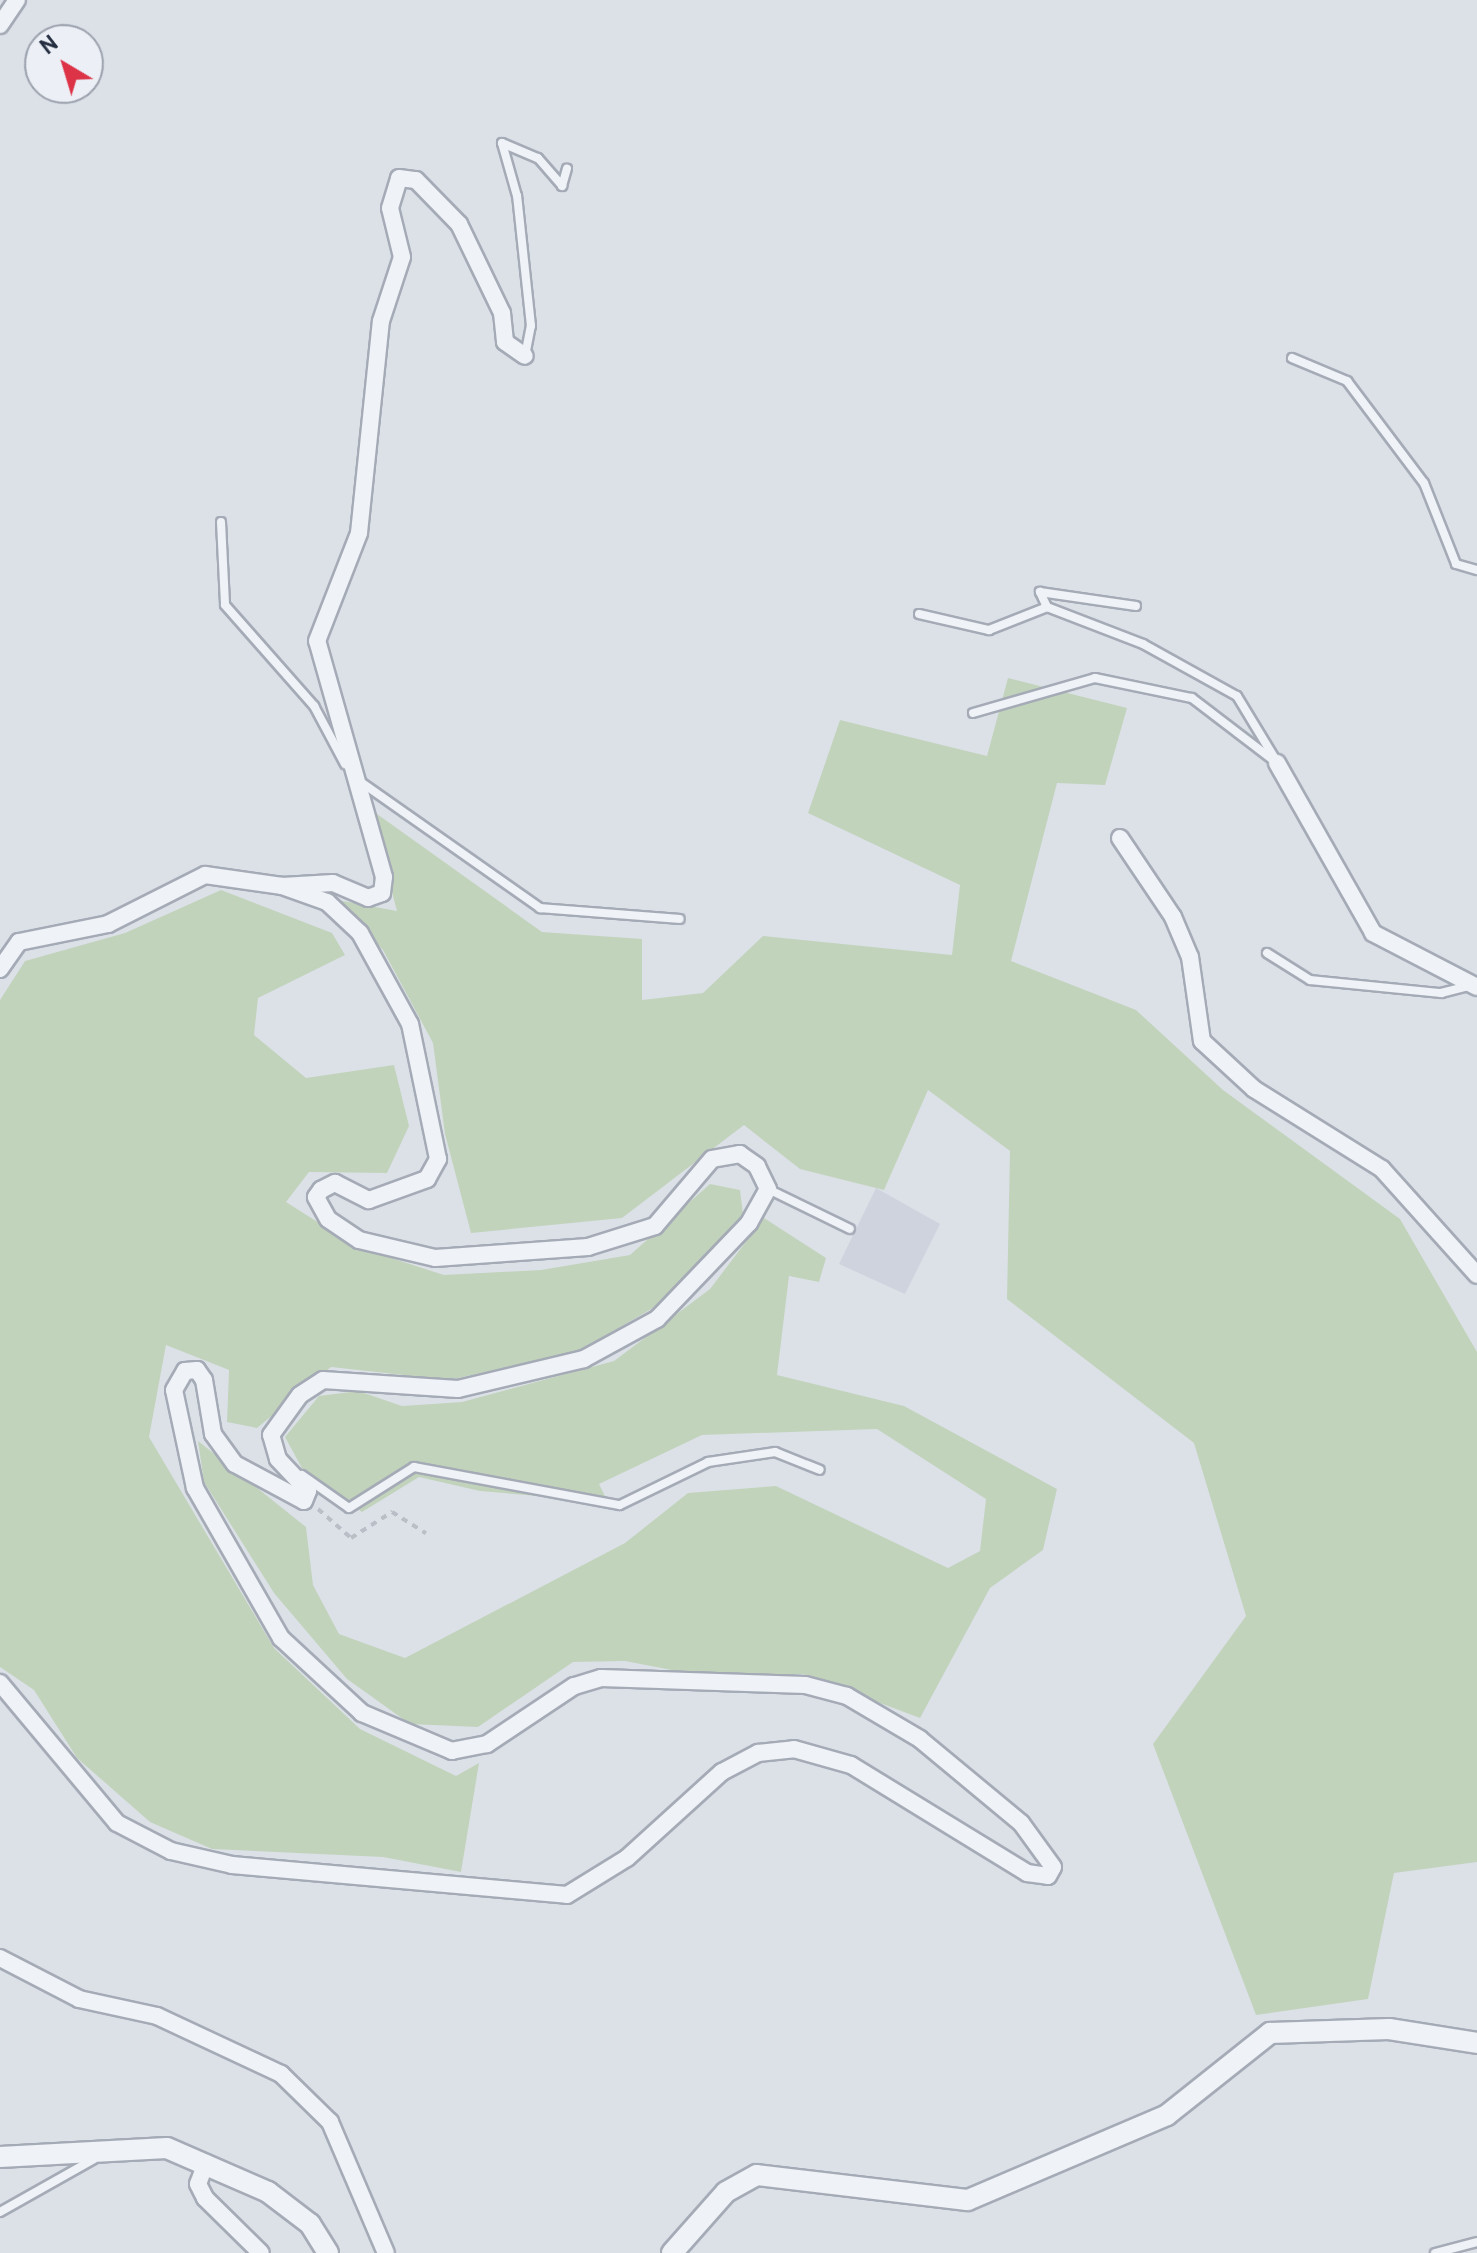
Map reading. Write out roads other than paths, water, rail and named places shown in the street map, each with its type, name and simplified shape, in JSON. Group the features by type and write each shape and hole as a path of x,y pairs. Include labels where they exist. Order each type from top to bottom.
{"street":[{"path":"0,25 17,0"},
{"path":"282,886 333,883 368,898 382,893 384,877 352,775 317,641 359,533 381,321 402,257 390,208 399,178 416,180 459,224 502,313 505,342 525,356"},
{"path":"1277,763 1373,933 1476,986"},
{"path":"1120,838 1173,917 1190,957 1202,1041 1254,1089 1382,1169 1477,1275"},
{"path":"0,969 19,942 108,924 205,875 282,886 327,902 360,933 410,1024 438,1159 427,1179 369,1200 335,1183 321,1190 316,1197 328,1219 359,1240 435,1258 588,1247 655,1226 712,1159 740,1154 757,1166 768,1189 749,1223 657,1319 633,1335 543,1374 458,1389 323,1380 280,1416 271,1435 278,1459 308,1491 307,1500 272,1489 235,1464 213,1434 204,1380 197,1370 185,1371 174,1390 183,1448 216,1533 281,1638 362,1713 452,1751 487,1744 574,1686 601,1678 805,1685 847,1696 920,1739 1021,1823 1053,1867 1048,1876 1027,1873 851,1765 794,1749 758,1753 722,1772 627,1858 567,1895 232,1865 171,1851 117,1823 91,1800 52,1740 0,1683"},
{"path":"0,1958 79,1999 157,2016 281,2074 330,2122 386,2253"},
{"path":"672,2253 726,2192 757,2175 968,2200 1147,2126 1270,2033 1389,2029 1477,2043"},
{"path":"0,2157 112,2148 167,2148 268,2192 310,2224 328,2253"},
{"path":"206,2163 198,2184 205,2198 261,2253"}],"lane":[{"path":"525,356 528,297 502,143 538,158 562,186 567,169"},
{"path":"1292,358 1347,381 1424,483 1456,564 1477,570"},
{"path":"221,522 225,605 270,664 314,706 352,775 540,908 680,919"},
{"path":"1047,607 1040,592 1136,606"},
{"path":"919,614 989,630 1047,607 1143,644 1237,696 1277,763"},
{"path":"973,713 1095,678 1192,698 1277,763"},
{"path":"1267,953 1310,980 1441,993 1476,986"},
{"path":"768,1189 850,1229"},
{"path":"278,1459 349,1508 414,1467 620,1505 708,1462 775,1452 820,1470"},
{"path":"0,2212 112,2148"},
{"path":"1435,2253 1477,2242"}]}
